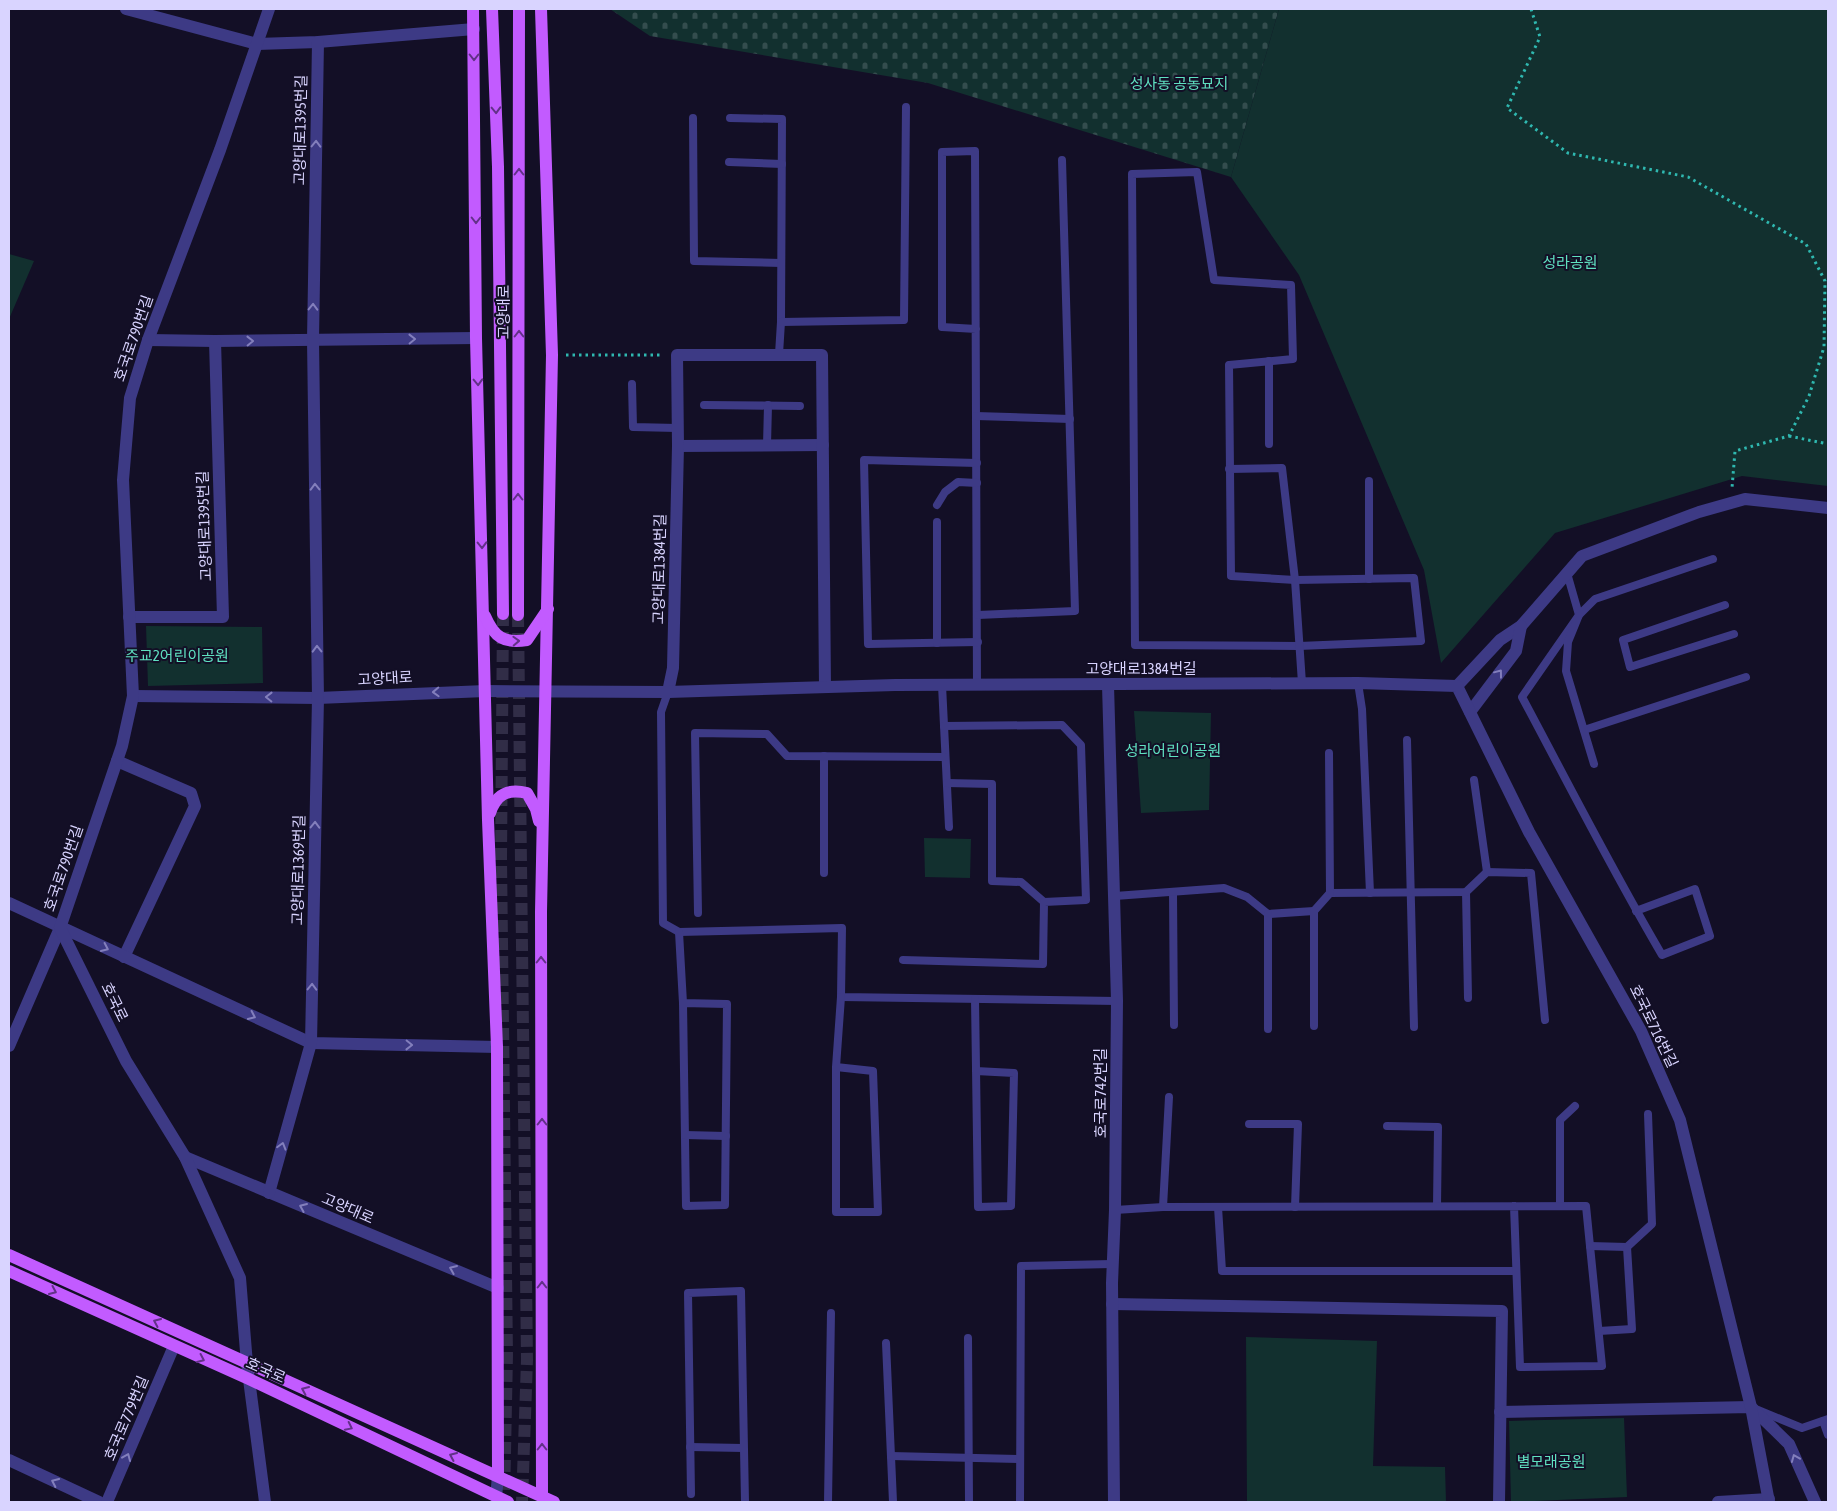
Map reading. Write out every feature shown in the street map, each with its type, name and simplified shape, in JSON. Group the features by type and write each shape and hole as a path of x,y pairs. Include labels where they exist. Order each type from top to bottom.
{"main road":[{"path":"473,9 476,338 488,820 497,1047 498,1476"},
{"name":"고양대로","path":"492,9 498,167 504,614"},
{"name":"고양대로","path":"518,615 519,9"},
{"path":"541,9 552,355 549,608 544,691 542,835 541,1499"},
{"path":"483,612 492,630 503,641 517,642 526,640 549,608"},
{"path":"488,820 494,801 506,791 527,793 536,809 542,835"},
{"name":"호국로","path":"9,1255 498,1476 541,1499 554,1502"},
{"name":"호국로","path":"9,1271 249,1379 499,1501"}],"street":[{"path":"126,9 257,44 318,42 474,29"},
{"name":"호국로790번길","path":"9,1046 60,928 117,762 133,696 123,480 130,398 148,340 220,150 269,9"},
{"name":"고양대로1395번길","path":"318,42 313,340 318,698"},
{"path":"148,340 476,338"},
{"name":"고양대로1395번길","path":"129,617 223,617 215,341"},
{"path":"678,355 822,355 826,686"},
{"name":"고양대로1384번길","path":"668,692 673,668 678,355"},
{"path":"678,446 823,445"},
{"path":"1457,686 1500,640 1521,626 1582,556 1699,512 1745,499 1828,508"},
{"path":"1470,712 1516,651 1521,626"},
{"name":"고양대로1384번길","path":"485,691 668,692 826,686 1302,683 1457,686"},
{"name":"호국로742번길","path":"1108,685 1117,1001 1115,1210 1112,1264 1114,1502"},
{"name":"호국로716번길","path":"1457,686 1529,832 1641,1031 1680,1120 1751,1407 1769,1501 1718,1502"},
{"name":"고양대로","path":"318,698 485,691"},
{"path":"133,696 318,698"},
{"name":"고양대로1369번길","path":"269,1193 311,1043 318,698"},
{"path":"117,762 191,793 195,806 124,957"},
{"path":"9,903 311,1043 497,1047"},
{"name":"호국로","path":"60,928 126,1061 185,1157 240,1278 247,1364"},
{"name":"고양대로","path":"185,1157 498,1288"},
{"path":"1112,1304 1502,1311 1499,1502"},
{"name":"호국로779번길","path":"108,1502 174,1346"},
{"path":"247,1364 265,1502"},
{"path":"1500,1412 1751,1407 1789,1444 1815,1502"},
{"path":"9,1460 99,1502"},
{"path":"498,1476 499,1501"}],"lane":[{"path":"781,322 904,320 906,106"},
{"path":"693,118 694,261 782,263"},
{"path":"730,118 782,119 782,263 779,354"},
{"path":"976,329 942,327 942,152 975,151 978,615 977,685"},
{"path":"978,615 1075,611 1062,160"},
{"path":"729,162 782,164"},
{"path":"1198,172 1214,280 1291,284 1293,359 1229,365 1229,468 1232,576 1295,580 1414,578 1421,641 1299,646 1135,645 1132,174 1198,172"},
{"path":"1269,361 1269,444"},
{"path":"632,384 633,427 678,428"},
{"path":"704,405 800,406"},
{"path":"766,445 768,405"},
{"path":"976,416 1070,419"},
{"path":"977,463 864,460 868,644 978,642"},
{"path":"1229,468 1282,468 1295,580 1302,683"},
{"path":"1369,481 1369,579"},
{"path":"937,505 945,492 958,482 977,483"},
{"path":"937,522 937,643"},
{"path":"1636,911 1695,889 1710,936 1662,955 1636,911 1522,697 1579,615 1595,599 1713,559"},
{"path":"1566,573 1579,615 1568,642 1566,671 1594,764"},
{"path":"1725,605 1623,640 1630,667 1734,634"},
{"path":"1584,730 1746,677"},
{"path":"1358,683 1362,710 1370,893"},
{"path":"942,685 949,828"},
{"path":"668,692 661,712 663,923 679,932 842,928 841,998 836,1067 836,1212 878,1212 873,1071 836,1067"},
{"path":"944,726 1062,725 1081,745 1086,900 1044,902 1021,882 992,881 992,784 947,783"},
{"path":"698,913 695,733 767,734 787,756 945,757"},
{"path":"1407,740 1414,1027"},
{"path":"1314,1026 1314,911 1330,893 1329,753"},
{"path":"824,756 824,873"},
{"path":"1474,780 1487,872"},
{"path":"1330,893 1466,892 1487,872 1531,873 1545,1020"},
{"path":"1115,896 1224,888 1247,897 1268,914 1314,911"},
{"path":"1466,892 1468,998"},
{"path":"1173,893 1174,1025"},
{"path":"903,960 1043,964 1044,902"},
{"path":"1268,914 1268,1029"},
{"path":"679,932 683,1003 686,1206 726,1205 727,1004 683,1003"},
{"path":"841,998 1117,1001"},
{"path":"975,999 976,1071 978,1207 1011,1206 1014,1073 976,1071"},
{"path":"1163,1207 1169,1097"},
{"path":"1560,1206 1560,1120 1575,1106"},
{"path":"1590,1246 1627,1247 1652,1224 1648,1114"},
{"path":"1249,1124 1298,1124 1295,1207"},
{"path":"1387,1126 1438,1127 1437,1206"},
{"path":"685,1135 726,1136"},
{"path":"1115,1210 1163,1207 1437,1206 1514,1206 1586,1206 1602,1366 1520,1367 1514,1206"},
{"path":"1218,1207 1222,1271 1516,1271"},
{"path":"1599,1331 1632,1329 1627,1247"},
{"path":"1020,1502 1021,1266 1112,1264"},
{"path":"691,1494 688,1293 741,1291 745,1502"},
{"path":"828,1502 830,1314"},
{"path":"968,1338 969,1502"},
{"path":"886,1343 893,1502"},
{"path":"1751,1407 1802,1428 1826,1420 1828,1435"},
{"path":"690,1447 744,1448"},
{"path":"891,1456 1020,1459"}],"path":[{"path":"1530,9 1540,38 1507,108 1568,153 1688,177 1806,244 1826,282 1824,346 1809,396 1789,436"},
{"path":"552,355 678,355"},
{"path":"1732,488 1734,451 1789,436 1828,444"}],"green space":[{"name":"성사동 공동묘지","path":"610,9 1279,9 1231,177 928,83 650,36"},
{"name":"성라공원","path":"1279,9 1828,9 1828,486 1742,476 1555,533 1441,663 1424,570 1299,275 1231,177"},
{"path":"9,254 34,261 9,319"},
{"name":"주교2어린이공원","path":"146,626 262,627 263,683 148,686"},
{"name":"성라어린이공원","path":"1134,711 1211,713 1209,810 1141,813"},
{"path":"924,838 971,839 970,878 925,877"},
{"path":"1246,1337 1377,1341 1373,1466 1445,1467 1446,1502 1247,1502"},
{"name":"별모래공원","path":"1624,1418 1627,1497 1511,1502 1509,1421"}],"tunnel":[{"path":"503,614 501,859 507,1355 504,1502"},
{"path":"518,615 527,1360 522,1502"}]}
